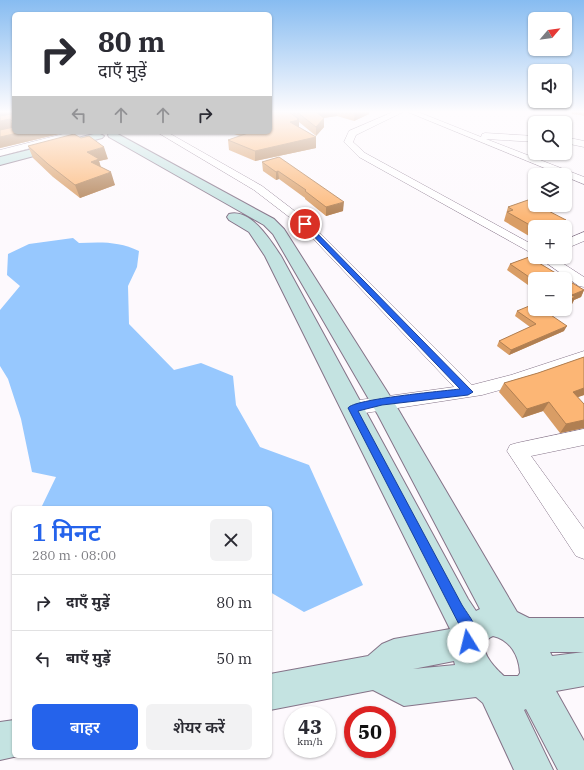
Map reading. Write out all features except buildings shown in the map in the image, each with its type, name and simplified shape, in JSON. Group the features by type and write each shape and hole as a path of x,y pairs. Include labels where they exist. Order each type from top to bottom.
{"main road":[{"path":"0,161 53,148"},
{"path":"130,148 254,229 273,256 457,610 470,638 470,660 489,685 534,770"},
{"path":"134,148 274,226 284,239 382,402 514,629 535,655 535,680 579,770"},
{"path":"470,638 476,626 492,620 514,629 584,635"},
{"path":"272,692 376,672 394,656 470,638"},
{"path":"376,672 404,688 489,685 503,694 515,696 526,692 535,680 584,669"},
{"path":"0,741 12,739"}],"street":[{"path":"0,153 20,148"},
{"path":"189,148 258,188 305,224 468,392"},
{"path":"354,148 362,155 528,247"},
{"path":"503,148 584,180"},
{"path":"572,242 584,236"},
{"path":"555,264 584,283"},
{"path":"352,408 382,402 468,392 526,377 584,357"},
{"path":"582,543 517,451 584,437"}],"water":[{"path":"73,238 79,243 102,242 117,244 139,251 137,267 128,286 129,324 174,370 201,363 233,376 236,405 260,447 309,465 363,585 304,612 272,593 272,506 42,506 56,477 32,472 21,419 8,379 0,366 0,310 20,286 7,275 8,254 29,244"}],"route":[{"path":"305,224 468,392 382,402 352,408 457,610 471,633 468,642"}]}
